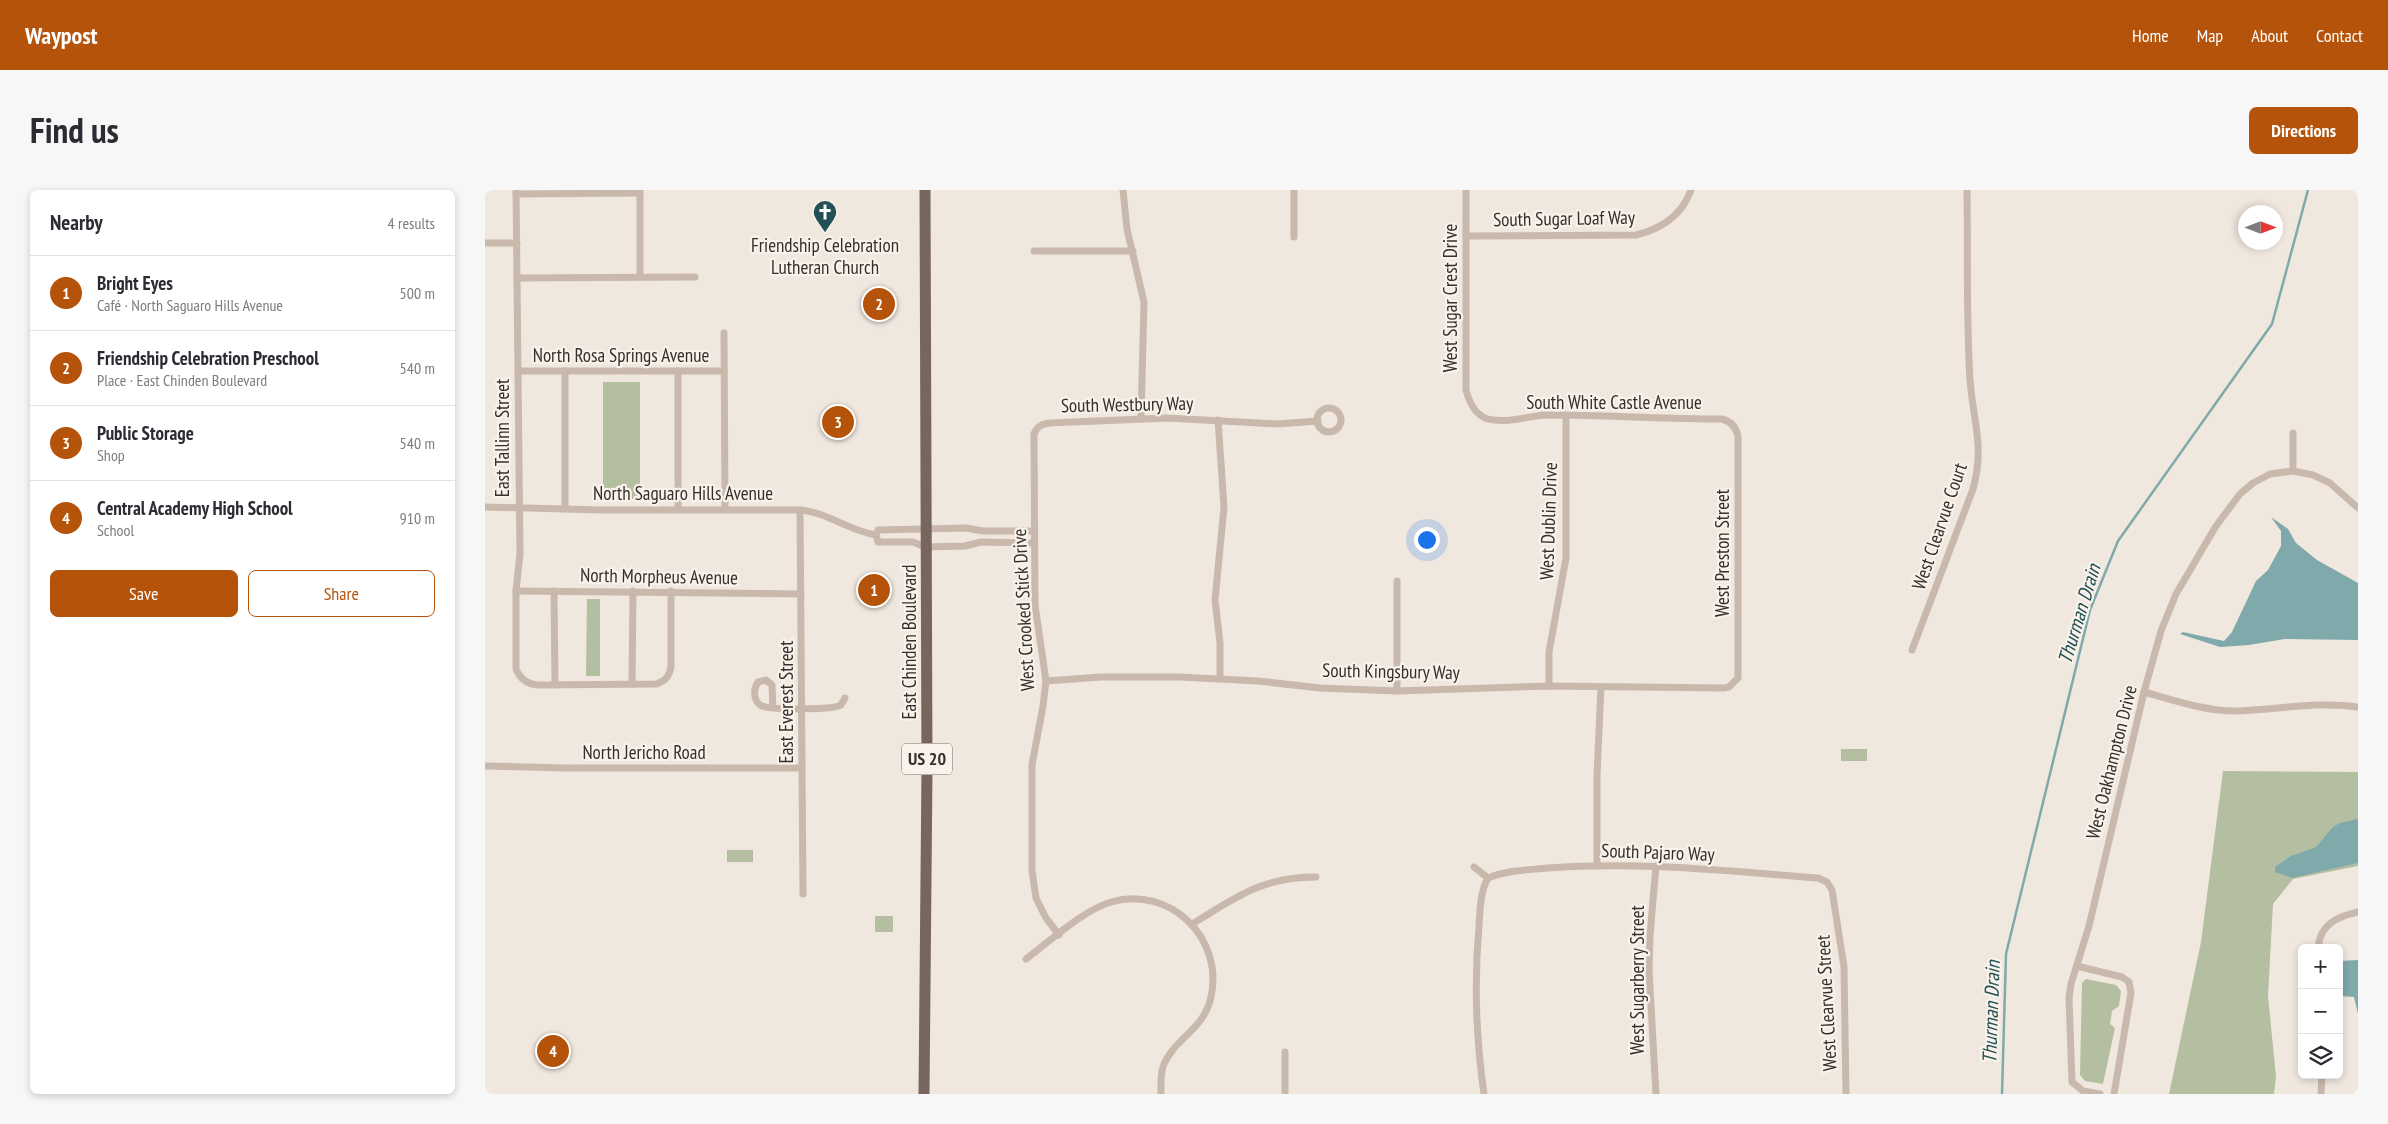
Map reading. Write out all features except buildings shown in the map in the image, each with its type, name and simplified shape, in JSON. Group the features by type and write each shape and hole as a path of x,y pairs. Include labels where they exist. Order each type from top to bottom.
{"main road":[{"name":"East Chinden Boulevard","path":"924,1094 927,797 925,190"}],"street":[{"path":"1123,190 1127,229 1144,302 1141,420"},
{"path":"1294,190 1294,237"},
{"name":"West Sugar Crest Drive","path":"1466,190 1465,390 1471,405"},
{"name":"South Sugar Loaf Way","path":"1466,236 1636,235 1660,227 1671,220 1683,207 1691,190"},
{"name":"West Clearvue Court","path":"1912,650 1973,489 1978,464 1978,430 1970,380 1967,190"},
{"path":"516,192 640,191 640,277"},
{"name":"East Tallinn Street","path":"516,192 520,554 516,591 516,669 522,679 533,684 555,685"},
{"path":"485,243 517,243"},
{"path":"1034,251 1133,251"},
{"path":"517,278 695,277"},
{"path":"724,333 725,509"},
{"name":"North Rosa Springs Avenue","path":"518,371 724,371"},
{"path":"565,371 565,507"},
{"path":"677,371 678,509"},
{"name":"South White Castle Avenue","path":"1471,405 1480,414 1489,419 1501,420 1541,415 1566,415 1722,419 1731,424"},
{"name":"West Dublin Drive","path":"1549,686 1549,652 1566,558 1566,415"},
{"name":"South Westbury Way","path":"1037,427 1050,423 1141,420 1218,420 1275,424 1318,421"},
{"path":"1218,420 1225,507 1215,595 1220,678"},
{"name":"West Preston Street","path":"1731,424 1736,429 1738,446 1739,672 1738,678 1734,682"},
{"name":"West Crooked Stick Drive","path":"1037,427 1034,434 1035,605 1046,681 1032,765 1032,871 1036,898 1046,918 1059,935"},
{"path":"2293,433 2293,471 2313,475 2330,483 2358,508"},
{"name":"West Oakhampton Drive","path":"2100,1094 2083,1091 2071,1082 2069,998 2089,926 2144,692 2161,631 2176,594 2216,526 2240,494 2253,483 2271,474 2293,471"},
{"name":"North Saguaro Hills Avenue","path":"485,507 565,507 602,510 800,510 810,511 852,530 876,535"},
{"name":"East Everest Street","path":"800,510 803,894"},
{"path":"925,530 966,528 983,531 1034,531"},
{"name":"North Saguaro Hills Avenue","path":"925,530 878,530 876,535 878,542 913,542 925,547"},
{"path":"925,547 965,546 981,542 1034,543"},
{"path":"1397,581 1397,691"},
{"name":"North Morpheus Avenue","path":"516,591 671,591 801,594"},
{"path":"555,591 555,685 655,684 665,680 671,667 671,591"},
{"path":"632,684 633,591"},
{"name":"South Kingsbury Way","path":"1046,681 1109,677 1220,678 1320,688 1397,691 1549,686 1724,688 1734,682"},
{"path":"1597,866 1597,775 1601,687"},
{"path":"2144,692 2218,710 2247,710 2332,704 2358,707"},
{"path":"773,708 830,708 841,705 845,698"},
{"name":"North Jericho Road","path":"485,766 802,768"},
{"name":"South Pajaro Way","path":"1488,878 1529,870 1597,866 1656,866 1818,878 1827,882"},
{"name":"West Sugarberry Street","path":"1656,866 1649,970 1656,1094"},
{"path":"1474,867 1488,878 1483,886 1476,971 1478,1042 1484,1094"},
{"path":"1192,924 1264,883 1295,877 1316,877"},
{"name":"West Clearvue Street","path":"1827,882 1832,890 1835,904 1844,967 1846,1094"},
{"path":"1026,959 1103,905 1127,899 1146,900 1162,904 1192,924 1207,946 1212,961 1214,982 1205,1014 1195,1029 1171,1053 1163,1065 1161,1094"},
{"path":"2319,944 2322,930 2331,921 2340,916 2358,912"},
{"path":"2077,966 2123,976 2129,982 2131,994 2114,1094"},
{"path":"1285,1052 1285,1094"},
{"path":"2321,1094 2322,1079"}],"green space":[{"path":"603,382 640,382 640,499 603,499"},
{"path":"587,599 600,599 600,676 586,676"},
{"path":"1841,749 1867,749 1867,761 1841,761"},
{"path":"2223,771 2358,772 2358,866 2293,879 2273,904 2268,996 2276,1077 2274,1094 2169,1094 2201,942"},
{"path":"727,850 753,850 753,862 727,862"},
{"path":"875,916 893,916 893,932 875,932"},
{"path":"2086,979 2116,985 2121,991 2119,1006 2112,1011 2110,1024 2115,1028 2103,1084 2085,1081 2080,1075 2082,983"}],"water":[{"path":"2271,517 2288,529 2296,543 2317,560 2358,583 2358,640 2285,639 2249,645 2220,647 2180,634 2183,632 2224,641 2232,632 2256,581 2268,570 2281,546 2281,531"},
{"path":"2358,819 2358,863 2292,878 2275,872 2275,867 2291,856 2316,847 2333,827 2340,823"},
{"path":"2358,960 2358,1014 2354,997 2343,996 2343,961"}],"waterway":[{"name":"Thurman Drain","path":"2002,1094 2006,954 2090,610 2118,541 2272,324 2308,190"}],"place":[{"name":"Friendship Celebration Lutheran Church","path":"825,233"},
{"name":"Friendship Celebration Preschool","path":"879,304"},
{"name":"Public Storage","path":"838,422"},
{"name":"Bright Eyes","path":"874,590"},
{"name":"Central Academy High School","path":"553,1051"}]}
